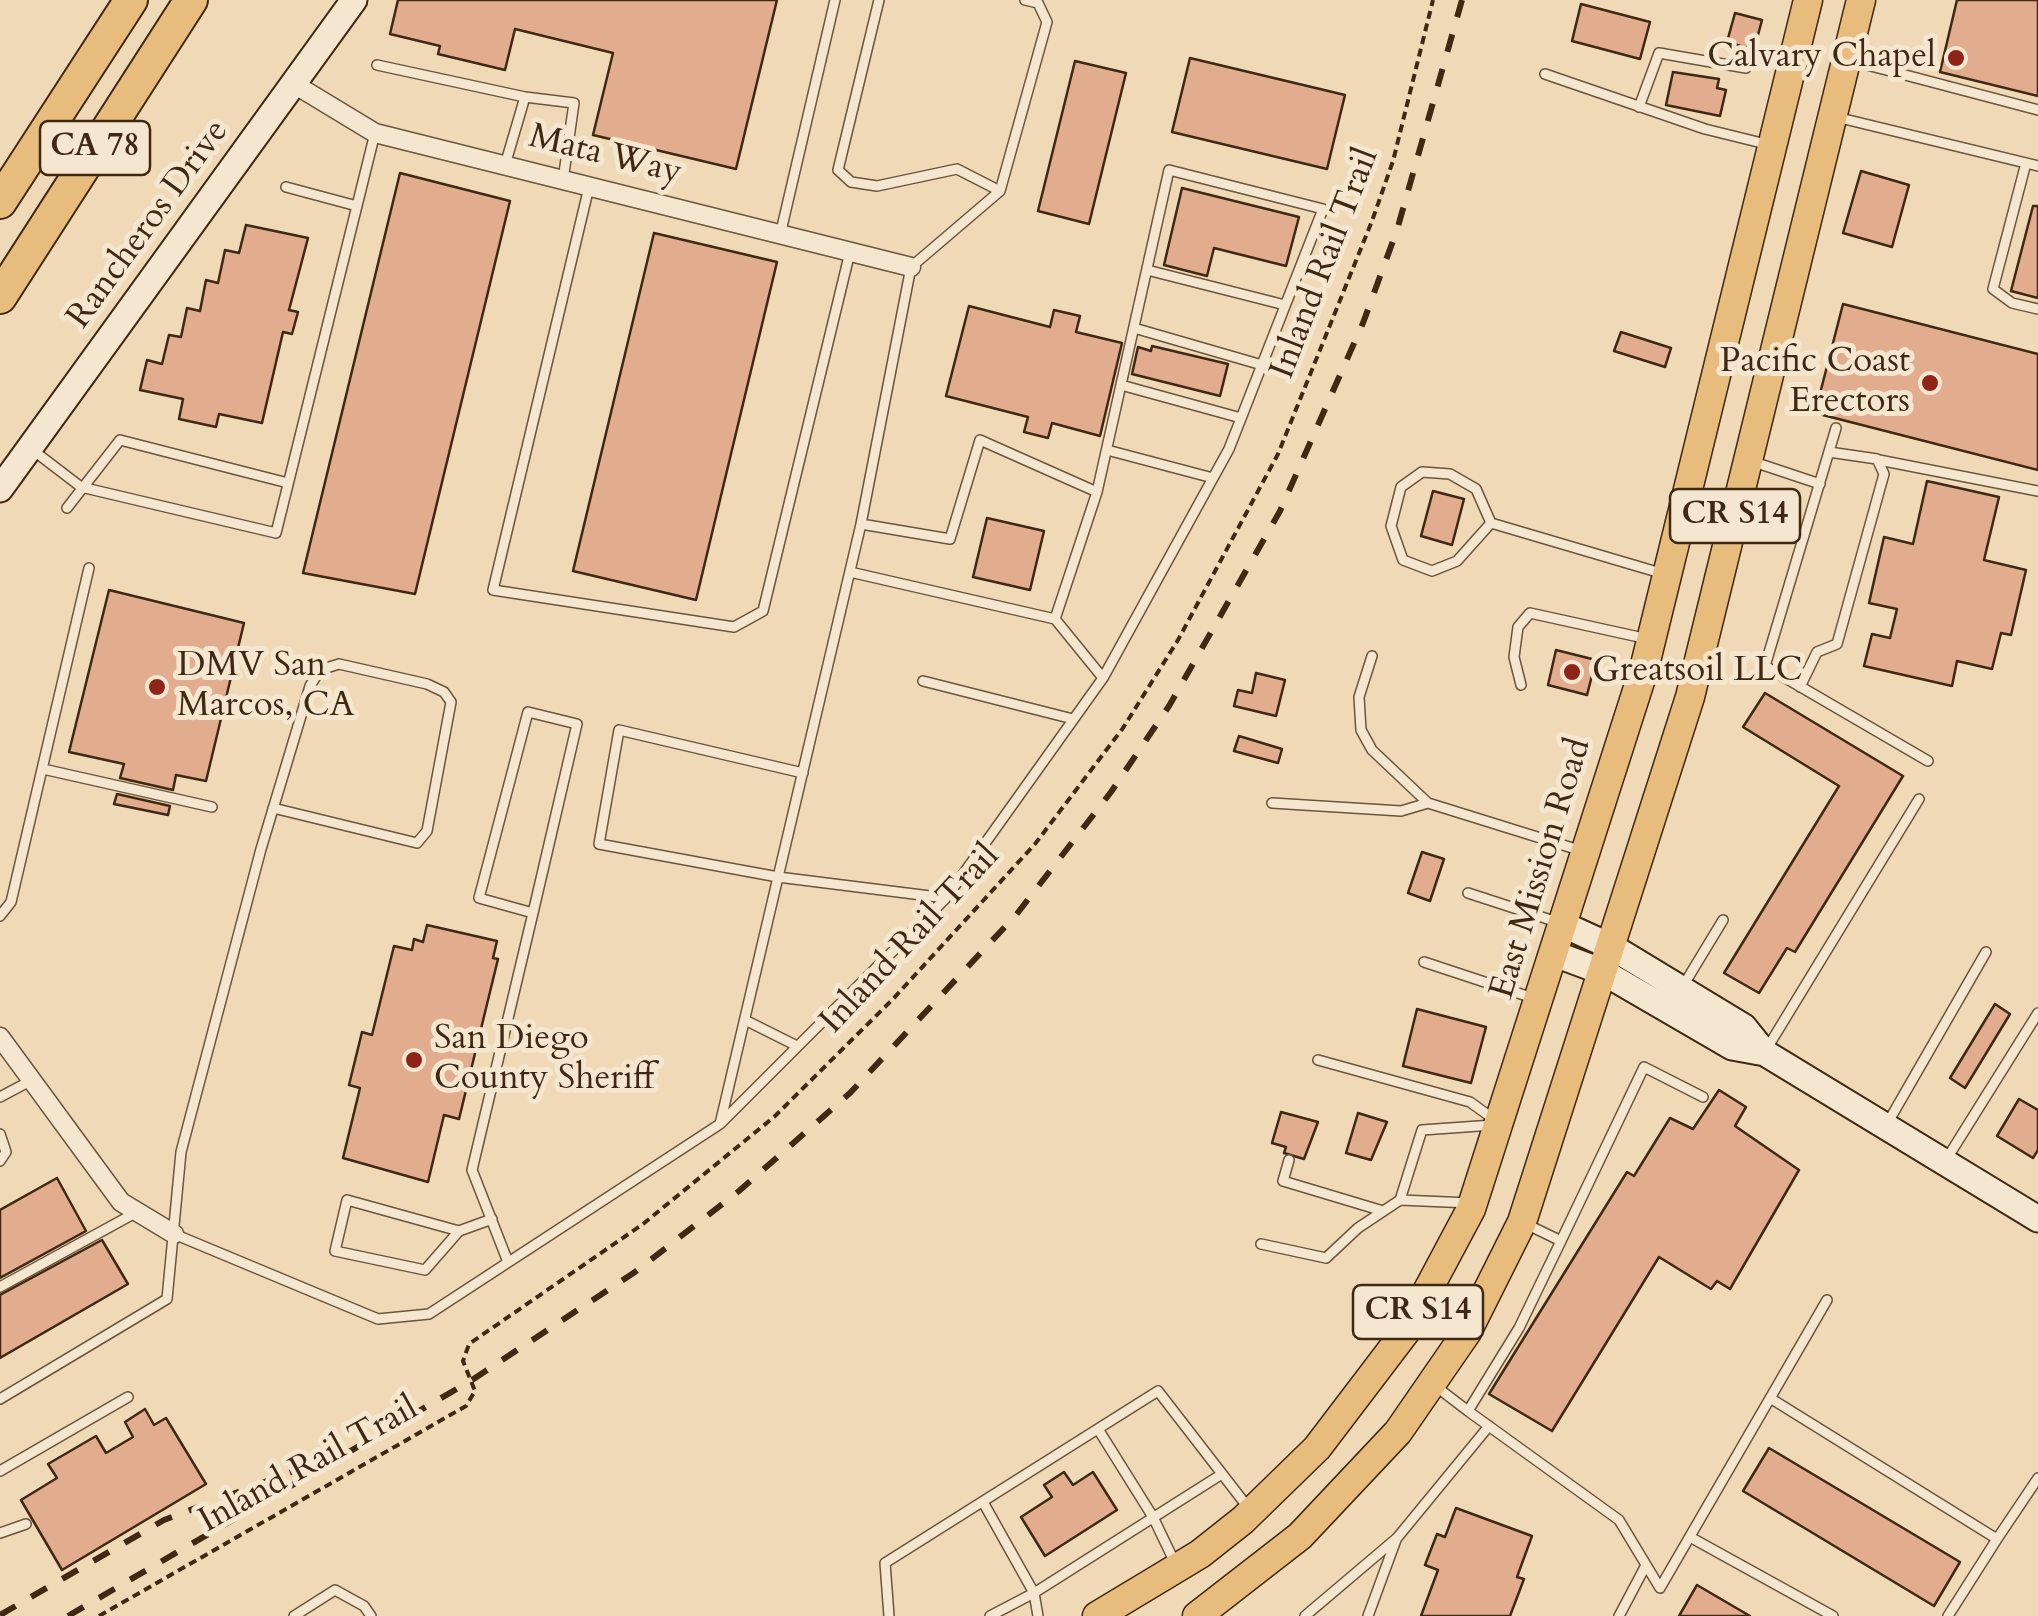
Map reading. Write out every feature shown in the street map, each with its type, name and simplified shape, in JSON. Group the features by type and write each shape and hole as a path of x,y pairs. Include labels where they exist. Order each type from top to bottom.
{"highway":[{"name":"CA 78","path":"0,202 131,0"},
{"name":"CA 78","path":"0,297 190,0"},
{"path":"0,164 76,84"}],"main road":[{"name":"Rancheros Drive","path":"0,489 354,0"},
{"name":"East Mission Road","path":"1097,1616 1178,1570 1252,1512 1316,1448 1395,1348 1442,1270 1473,1203 1501,1125 1651,640 1808,0"},
{"name":"CR S14","path":"1197,1616 1268,1563 1329,1509 1398,1432 1486,1296 1522,1222 1690,698 1862,0"},
{"path":"1564,925 1607,960 1732,1047 1765,1053"},
{"path":"1555,954 1607,960 1680,989 1744,1027 1765,1053 2036,1214"}],"street":[{"name":"Mata Way","path":"294,84 374,133 781,231 911,267"},
{"path":"0,1037 121,1202 174,1234"}],"lane":[{"path":"781,231 835,0"},
{"path":"879,0 838,170 851,182 877,186 957,169 1000,191"},
{"path":"720,1124 861,524 911,267 1000,191 1047,22 1038,3 1025,0"},
{"path":"1639,106 1659,53 1746,68"},
{"path":"1847,60 2038,110"},
{"path":"377,65 525,97 574,103 562,180"},
{"path":"1545,74 1772,146"},
{"path":"505,165 525,97"},
{"path":"1833,116 2038,166"},
{"path":"31,450 81,487 276,534 374,133"},
{"path":"2026,163 1993,289 2012,303 2038,309"},
{"path":"174,1234 378,1318 429,1314 720,1124 946,898 1102,678 1242,418 1323,209 1169,170 1098,492 1055,620"},
{"path":"286,186 356,206"},
{"path":"589,186 493,590 734,628 763,611 850,252"},
{"path":"1147,270 1285,305"},
{"path":"1134,328 1262,365"},
{"path":"1121,385 1242,418"},
{"path":"1836,428 1766,666 1928,761"},
{"path":"67,508 120,440 288,483"},
{"path":"861,524 950,539 980,440 1098,492"},
{"path":"1107,450 1213,478"},
{"path":"1829,452 2038,491"},
{"path":"1800,686 1817,652 1837,644 1884,474 1877,459"},
{"path":"1748,460 1820,484"},
{"path":"1491,522 1457,560 1432,571 1403,560 1391,526 1401,487 1422,472 1450,474 1476,489 1491,522 1666,574"},
{"path":"0,916 11,902 89,568"},
{"path":"850,572 1055,620 1102,678"},
{"path":"1521,685 1514,656 1518,628 1530,613 1651,640"},
{"path":"1372,656 1359,697 1361,730 1382,762 1428,803 1587,852"},
{"path":"0,1400 166,1299 181,1152 273,808 310,686 320,670 339,664 427,684 444,692 451,702 427,831 417,843 273,808"},
{"path":"923,681 1073,719"},
{"path":"508,1262 472,1170 533,913 577,724 528,712 479,898 533,913"},
{"path":"802,773 619,730 600,844 778,877 946,898"},
{"path":"42,769 212,807"},
{"path":"1765,1053 1920,799"},
{"path":"1272,803 1401,811 1428,803"},
{"path":"1468,893 1564,925"},
{"path":"1680,989 1724,920"},
{"path":"1886,1126 1986,952"},
{"path":"1424,962 1540,1000"},
{"path":"1944,1162 2038,1013"},
{"path":"745,1020 798,1046"},
{"path":"1318,1060 1470,1102 1501,1125"},
{"path":"1468,1411 1518,1328 1644,1067 1703,1097"},
{"path":"0,1097 32,1080"},
{"path":"1400,1200 1422,1130 1501,1125"},
{"path":"0,1134 6,1152 0,1161"},
{"path":"1288,1160 1282,1181 1383,1211"},
{"path":"459,1231 347,1200 336,1251 425,1270 459,1231 492,1220"},
{"path":"1261,1244 1326,1258 1400,1200 1473,1203"},
{"path":"0,1287 137,1212"},
{"path":"1522,1222 1562,1240"},
{"path":"1432,1384 1619,1520 1660,1588 1827,1300"},
{"path":"888,1616 885,1564 1158,1391 1252,1512"},
{"path":"0,1471 128,1396"},
{"path":"1770,1398 1997,1539"},
{"path":"1305,1616 1398,1538 1490,1426"},
{"path":"1098,1429 1153,1517 1178,1570"},
{"path":"990,1616 1034,1593 1222,1474"},
{"path":"1948,1616 2038,1478"},
{"path":"983,1502 1034,1593 1038,1616"},
{"path":"0,1533 26,1524"},
{"path":"1690,1537 1833,1616"},
{"path":"1368,1616 1398,1538"},
{"path":"1619,1616 1646,1566"},
{"path":"294,1616 335,1590 364,1606 370,1616"}],"path":[{"name":"Inland Rail Trail","path":"100,1616 466,1406 475,1391 463,1361 469,1344 643,1224 774,1118 893,999 1035,844 1122,728 1178,640 1278,454 1324,350 1383,191 1433,0"}],"building":[{"path":"398,0 777,0 736,169 593,135 613,53 515,29 505,70 438,54 440,46 390,34"},
{"path":"1957,0 2038,0 2038,96 1940,72"},
{"path":"1581,4 1650,22 1640,59 1572,41"},
{"path":"1735,13 1762,20 1754,50 1727,42"},
{"path":"1190,58 1345,95 1327,169 1172,132"},
{"path":"1075,61 1126,73 1089,224 1038,211"},
{"path":"1673,72 1719,79 1717,88 1726,90 1720,116 1666,105"},
{"path":"1861,171 1909,185 1892,247 1843,233"},
{"path":"400,173 510,201 415,594 303,573"},
{"path":"1182,188 1299,217 1286,266 1214,248 1207,276 1164,265"},
{"path":"2033,206 2038,206 2038,298 2011,291"},
{"path":"246,225 308,238 289,310 298,312 292,334 283,332 262,423 219,414 216,427 179,419 183,399 140,390 147,360 162,364 169,335 181,337 187,308 200,311 206,280 218,283 225,250 239,253"},
{"path":"654,233 777,262 696,600 573,571"},
{"name":"Pacific Coast Erectors","path":"1843,304 2038,354 2038,470 1815,413"},
{"path":"969,306 1050,327 1054,310 1080,316 1076,332 1122,343 1100,436 1052,423 1048,438 1024,432 1028,417 946,396"},
{"path":"1621,332 1671,348 1665,367 1614,351"},
{"path":"1152,346 1228,364 1220,396 1132,374 1138,347 1151,351"},
{"name":"Pacific Coast Erectors","path":"1927,481 1999,497 1984,560 2026,570 2011,635 2001,633 1992,669 1957,661 1952,686 1864,666 1872,634 1890,638 1897,609 1869,603 1884,537 1913,544"},
{"path":"1433,491 1464,499 1452,545 1421,536"},
{"path":"987,518 1044,531 1030,590 973,577"},
{"name":"DMV San Marcos, CA","path":"109,590 244,623 206,781 176,775 173,790 120,778 124,764 69,752"},
{"name":"Greatsoil LLC","path":"1556,650 1596,660 1587,695 1548,685"},
{"path":"1256,673 1285,680 1276,716 1234,706 1238,690 1252,693"},
{"path":"1765,693 1903,776 1795,952 1787,948 1759,993 1724,973 1839,786 1743,727"},
{"path":"1239,736 1282,749 1278,763 1234,751"},
{"path":"117,794 170,806 168,815 114,804"},
{"path":"1422,852 1444,859 1430,901 1408,893"},
{"name":"San Diego County Sheriff","path":"427,925 497,941 493,958 498,959 459,1119 444,1115 428,1182 343,1158 360,1088 349,1085 362,1032 372,1035 394,946 412,950 414,939 423,942"},
{"path":"1995,1004 2010,1014 1965,1088 1950,1078"},
{"path":"1417,1009 1486,1027 1471,1083 1403,1066"},
{"path":"1719,1090 1746,1107 1735,1126 1799,1170 1730,1289 1717,1281 1711,1289 1659,1257 1552,1431 1489,1394 1627,1172 1634,1176 1670,1118 1693,1129"},
{"path":"2019,1099 2038,1110 2038,1150 2033,1158 1997,1136"},
{"path":"1281,1112 1318,1122 1304,1159 1284,1153 1286,1147 1272,1143"},
{"path":"1358,1113 1387,1122 1371,1160 1346,1153"},
{"path":"57,1178 86,1231 0,1278 0,1210"},
{"path":"102,1240 128,1284 0,1358 0,1295"},
{"path":"145,1409 154,1425 166,1418 206,1484 62,1570 21,1500 57,1478 48,1464 96,1436 106,1453 133,1437 125,1422"},
{"path":"1769,1448 1960,1562 1934,1606 1743,1491"},
{"path":"1064,1472 1073,1485 1093,1472 1117,1510 1045,1556 1021,1517 1052,1497 1044,1485"},
{"path":"1456,1508 1532,1536 1517,1577 1524,1579 1510,1616 1421,1616 1438,1570 1425,1565 1437,1534 1445,1537"},
{"path":"1697,1585 1750,1616 1679,1616"}],"railway":[{"path":"68,1616 472,1380 635,1272 739,1191 850,1093 1016,915 1111,792 1169,706 1280,511 1363,323 1397,230 1462,0"},
{"path":"0,1615 164,1520 294,1471"}],"place":[{"name":"Calvary Chapel","path":"1956,58"},
{"name":"Pacific Coast Erectors","path":"1930,383"},
{"name":"Greatsoil LLC","path":"1572,672"},
{"name":"DMV San Marcos, CA","path":"157,687"},
{"name":"San Diego County Sheriff","path":"414,1060"}]}
